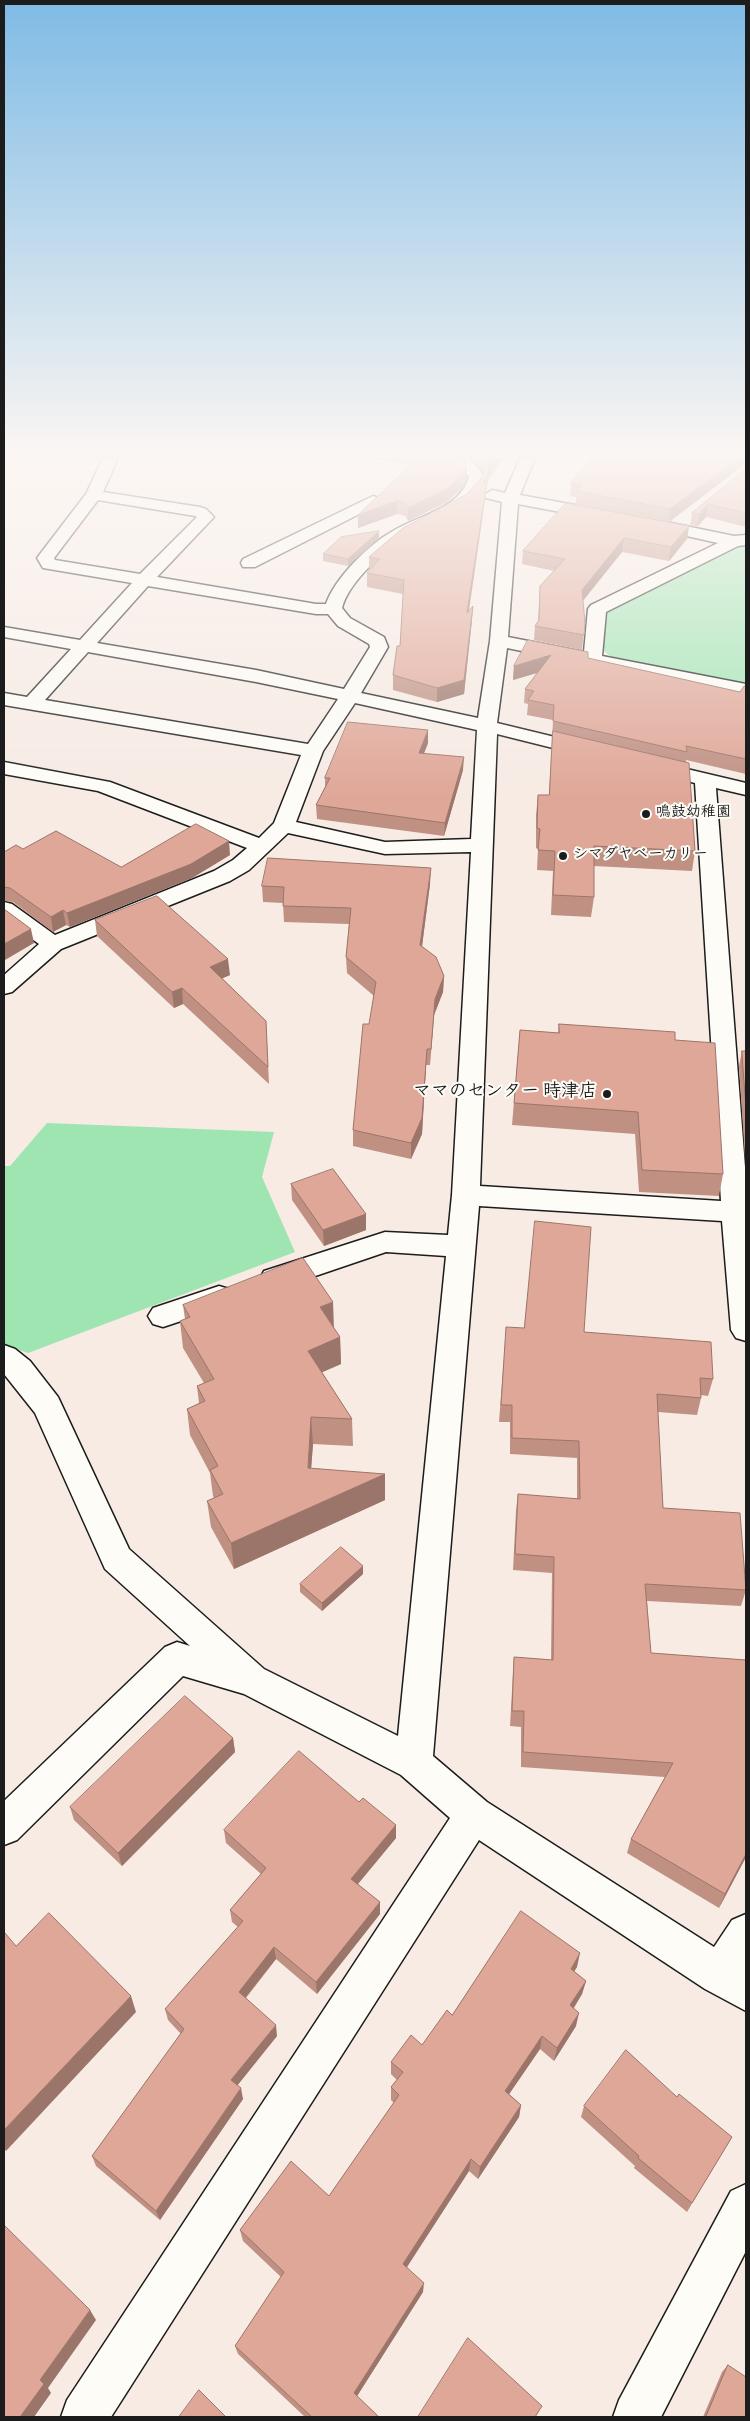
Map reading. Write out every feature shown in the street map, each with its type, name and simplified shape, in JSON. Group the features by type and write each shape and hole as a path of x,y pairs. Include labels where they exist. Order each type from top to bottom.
{"street":[{"path":"90,571 316,609 333,609"},
{"path":"31,704 153,571"},
{"path":"4,987 52,944 222,876 241,865 284,826 312,751 350,696 379,647 378,641 344,622 333,609 335,596 356,571"},
{"path":"414,1763 466,1195 487,726 500,641 505,571"},
{"path":"593,659 597,609 676,571"},
{"path":"4,632 256,676 487,726 610,756"},
{"path":"500,641 746,690"},
{"path":"4,699 312,751"},
{"path":"639,763 746,789"},
{"path":"4,768 103,786 261,846"},
{"path":"705,779 740,1213 746,1330"},
{"path":"284,826 385,848 482,845"},
{"path":"4,909 52,944"},
{"path":"466,1195 740,1213"},
{"path":"163,1316 385,1242 460,1246"},
{"path":"4,1357 19,1368 47,1406 117,1559 252,1680"},
{"path":"4,1827 177,1658 252,1680 414,1763 474,1815 733,1983 746,1934"},
{"path":"84,2417 474,1815"},
{"path":"636,2417 746,2206"}],"green space":[{"path":"690,571 746,571 746,684 612,658 602,649 602,618 608,612"},
{"path":"47,1123 274,1132 262,1177 295,1252 28,1353 4,1345 4,1166 10,1166"}],"building":[{"path":"369,571 473,571 467,613 473,606 464,680 437,688 393,675 397,646 400,646 404,580 367,573"},
{"path":"554,571 597,571 582,590 585,623 584,635 535,626 539,620 540,586"},
{"path":"528,640 588,652 588,658 740,692 746,686 746,759 686,746 687,752 553,721 554,705 528,700 534,691 525,689 551,655 514,666"},
{"path":"348,722 428,730 419,753 464,757 445,823 316,805 330,778 325,778"},
{"path":"553,731 689,763 695,851 594,846 594,897 553,895 555,851 538,850 540,829 537,828 538,795 549,795"},
{"path":"196,824 229,841 191,864 67,913 63,910 51,917 10,888 4,887 4,852 16,845 23,849 56,831 121,867"},
{"path":"268,858 431,868 420,945 436,957 444,976 435,999 431,1049 427,1049 422,1118 411,1143 353,1130 363,1024 369,1024 376,982 346,957 351,908 283,906 284,887 262,886"},
{"path":"157,896 228,959 210,967 266,1021 268,1067 182,988 172,992 95,920"},
{"path":"4,909 31,929 4,944"},
{"path":"559,1024 675,1032 675,1040 715,1043 723,1174 642,1170 638,1112 514,1103 520,1030 559,1033"},
{"path":"742,1051 746,1051 746,1107"},
{"path":"333,1169 366,1214 323,1230 291,1184"},
{"path":"535,1221 591,1227 584,1332 711,1342 713,1379 700,1378 701,1398 657,1394 663,1508 740,1513 746,1590 645,1584 651,1653 746,1660 746,1854 725,1894 631,1839 673,1763 523,1752 524,1711 512,1711 514,1657 553,1660 554,1557 515,1554 518,1494 580,1499 579,1441 512,1438 512,1405 501,1405 506,1327 524,1328"},
{"path":"303,1258 333,1302 320,1307 340,1337 308,1351 352,1419 311,1417 308,1468 385,1474 231,1543 207,1501 223,1494 210,1470 218,1466 187,1409 205,1401 197,1386 214,1379 180,1321 190,1317 183,1305"},
{"path":"341,1547 363,1566 322,1603 300,1584"},
{"path":"185,1696 233,1738 118,1853 70,1807"},
{"path":"299,1751 359,1802 363,1798 396,1825 351,1879 380,1902 316,1982 274,1947 239,1992 276,2025 231,2080 241,2088 156,2211 92,2156 184,2029 165,2009 243,1921 230,1910 266,1868 224,1830"},
{"path":"521,1911 580,1953 571,1969 586,1981 570,2005 579,2013 557,2048 542,2036 505,2091 521,2105 480,2167 471,2159 403,2264 424,2283 354,2393 379,2417 312,2417 235,2346 284,2272 240,2230 291,2161 329,2196 399,2095 391,2087 403,2072 391,2062 411,2035 422,2045 447,2010 452,2015"},
{"path":"49,1913 131,1996 4,2130 4,1934 16,1946"},
{"path":"626,2050 677,2097 679,2094 732,2137 692,2203 638,2158 639,2156 584,2106"},
{"path":"4,2225 90,2310 40,2380 44,2384 20,2417 4,2417"},
{"path":"468,2338 542,2406 535,2417 418,2417"},
{"path":"728,2365 746,2377 746,2417 706,2417"},
{"path":"199,2390 226,2417 179,2417"}],"place":[{"name":"鳴鼓幼稚園","path":"646,814"},
{"name":"シマダヤベーカリー","path":"563,856"},
{"name":"ママのセンター 時津店","path":"607,1094"}]}
